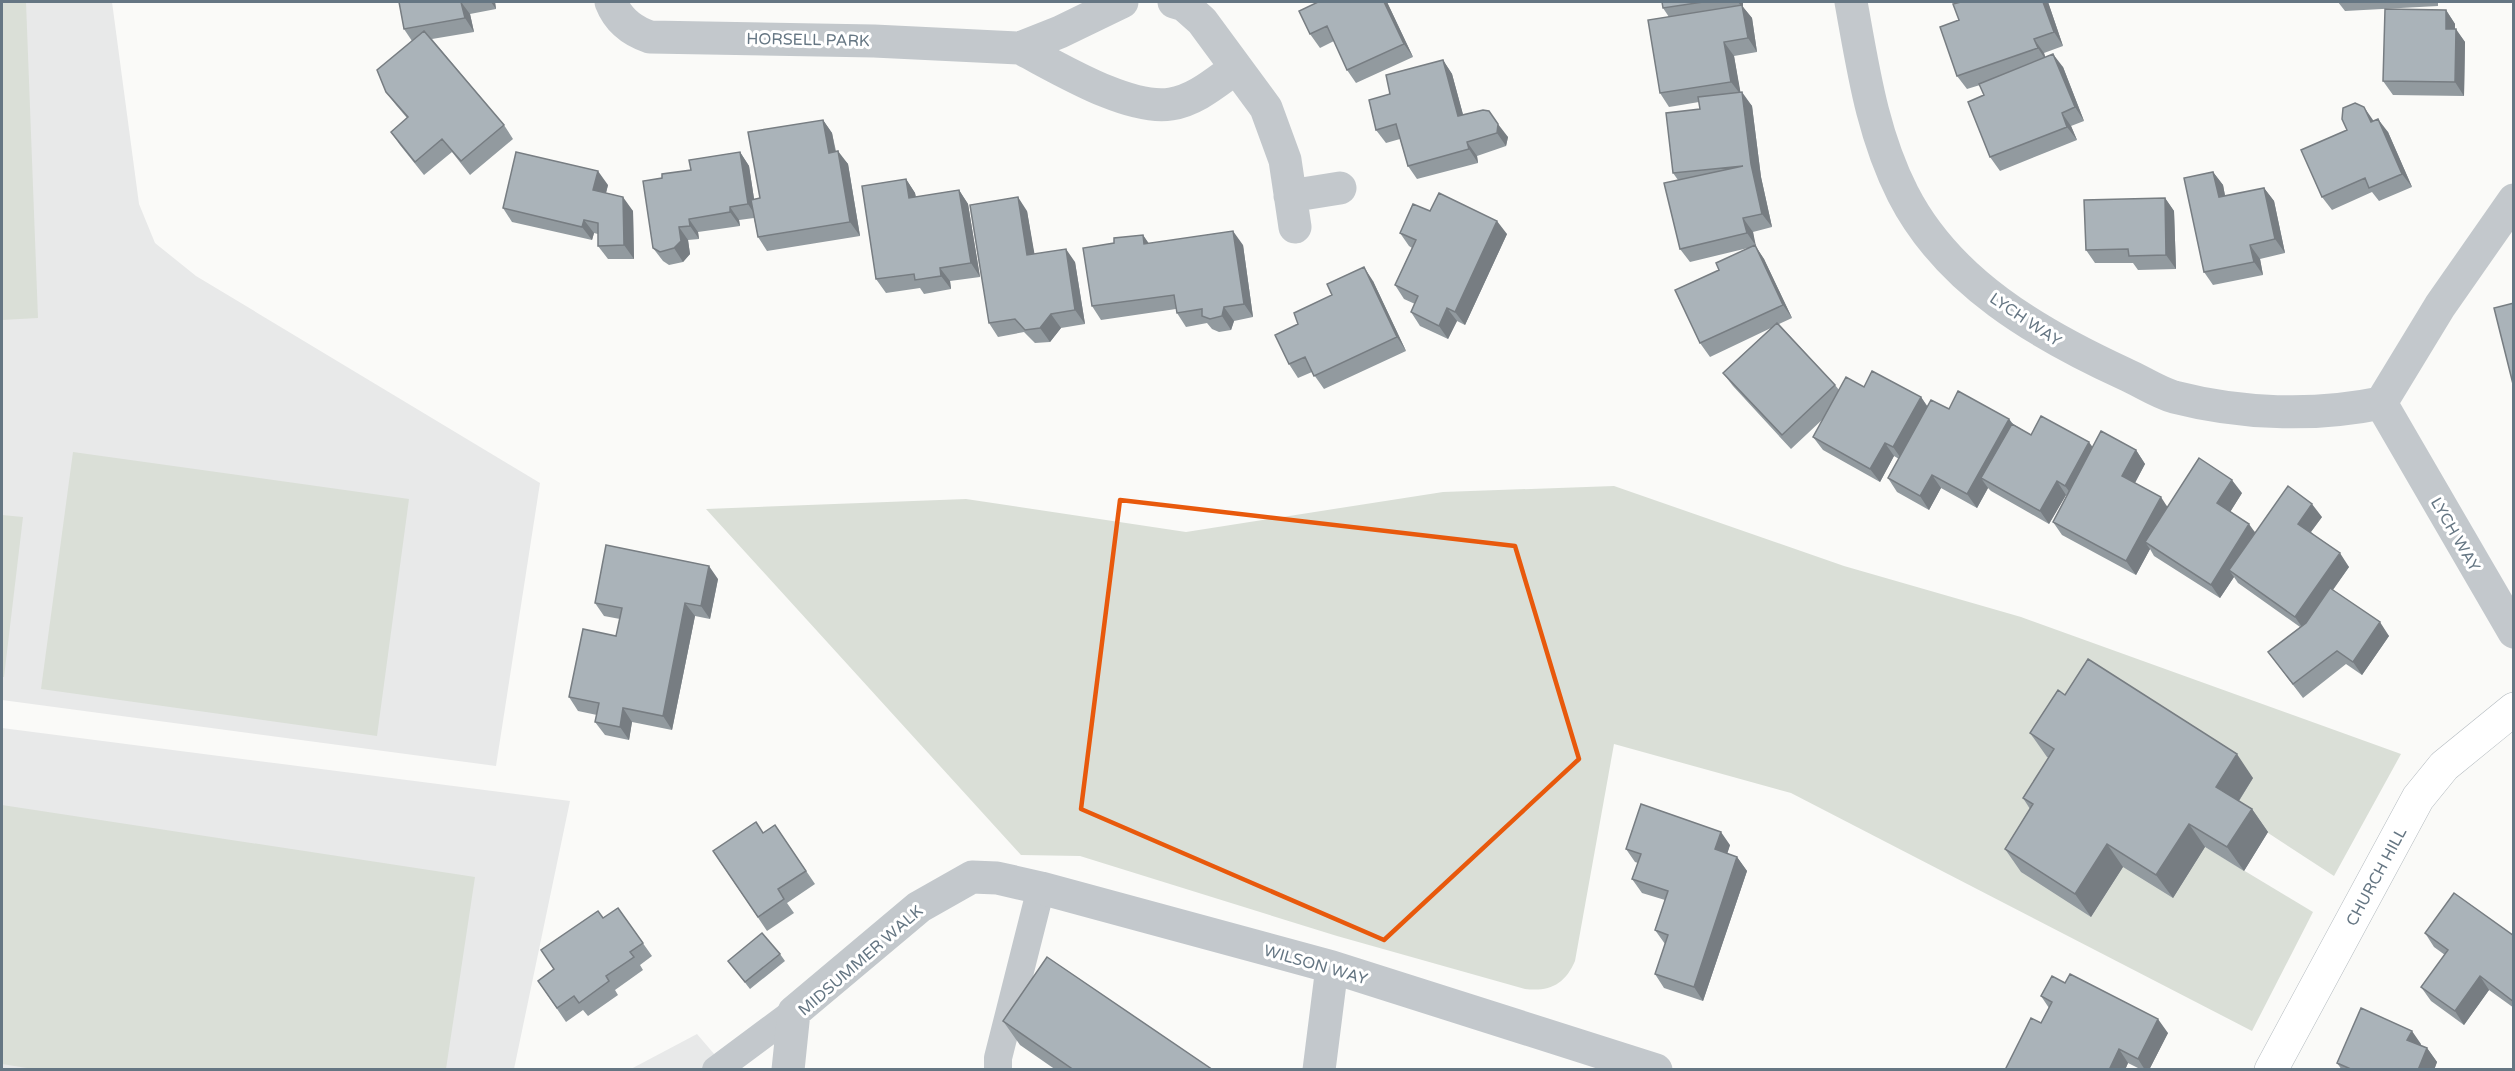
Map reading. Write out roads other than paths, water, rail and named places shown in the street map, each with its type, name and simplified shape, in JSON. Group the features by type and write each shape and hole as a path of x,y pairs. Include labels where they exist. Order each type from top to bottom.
{"street":[{"name":"HORSELL PARK","path":"611,2 622,19 635,32 650,36 874,40 1020,48 1084,81 1132,100 1170,104 1203,92 1236,68"},
{"name":"HORSELL PARK","path":"1020,48 1060,32 1122,2"},
{"path":"1174,2 1184,5 1202,21 1266,108 1286,159 1293,212 1340,188"},
{"name":"LYCH WAY","path":"1851,2 1874,118 1885,153 1904,195 1924,227 1949,258 1976,284 2015,315 2065,345 2171,396 2253,410 2355,409 2381,404 2514,633"},
{"path":"2381,404 2440,306 2514,200"},
{"name":"CHURCH HILL","path":"2271,1070 2418,798 2444,766 2514,710"},
{"name":"WILSON WAY","path":"972,877 997,878 1041,888 1332,967 1656,1070"},
{"name":"MIDSUMMER WALK","path":"788,1070 795,1012 919,907 972,877"},
{"path":"1319,1070 1332,967"}],"lane":[{"path":"998,1070 998,1058 1041,888"},
{"path":"716,1070 795,1012"}]}
